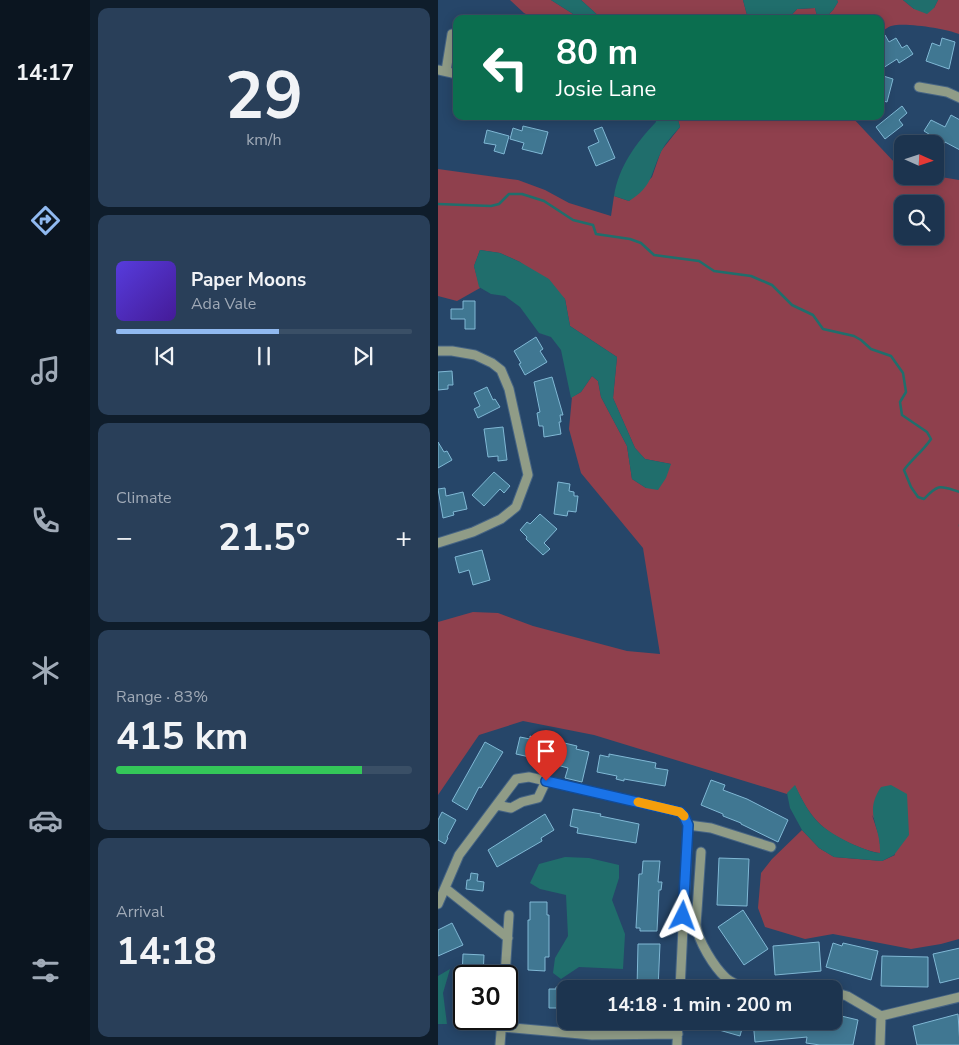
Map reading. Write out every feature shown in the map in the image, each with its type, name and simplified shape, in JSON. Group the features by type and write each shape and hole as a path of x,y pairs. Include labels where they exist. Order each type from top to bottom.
{"street":[{"path":"442,70 452,34"},
{"path":"919,87 947,92 960,98"},
{"path":"438,352 452,351 475,355 492,363 501,370 509,389 528,475 516,507 501,519 473,532 438,543"},
{"path":"438,904 459,856 516,779 529,777 680,812 688,825 680,980"},
{"path":"497,805 511,808 522,802 538,798 546,781"},
{"path":"688,825 711,828 771,847"},
{"path":"701,852 697,935 703,947 729,980"},
{"path":"445,888 508,938"},
{"path":"506,965 509,915"},
{"path":"842,995 880,1016 960,997"},
{"path":"880,1016 880,1045"},
{"path":"518,1025 592,1035 678,1034"},
{"path":"500,1045 501,1030"},
{"path":"677,1045 678,1030"}],"shaded area":[{"path":"510,0 551,0 575,15 528,15"},
{"path":"551,0 581,0 598,15 575,15"},
{"path":"581,0 743,0 747,15 598,15"},
{"path":"743,0 837,0 838,2 828,15 817,15 815,8 797,9 792,15 747,15"},
{"path":"837,0 903,0 914,9 934,8 938,0 959,0 959,34 915,25 891,26 884,30 884,15 828,15 838,2"},
{"path":"903,0 938,0 934,8 927,14 914,9"},
{"path":"815,8 817,15 792,15 797,9"},
{"path":"656,120 678,120 680,127 663,149 650,180 643,190 629,201 614,196 616,185 629,156"},
{"path":"678,120 855,120 894,162 894,185 944,185 944,178 959,180 959,939 911,949 833,934 805,939 765,927 758,908 761,873 772,859 802,830 819,848 834,857 882,861 895,855 872,815 879,836 881,853 858,847 826,829 809,812 795,786 787,794 594,735 523,721 479,735 438,795 438,622 473,612 498,613 533,626 627,651 660,654 643,548 581,473 569,429 572,397 581,392 592,376 598,381 601,397 627,446 632,479 646,488 671,464 645,459 635,448 613,398 617,357 570,326 565,299 520,262 500,253 480,250 474,266 480,288 457,301 438,296 438,169 518,180 545,190 569,203 611,216 614,196 629,201 652,177 661,151 680,127"},
{"path":"480,250 500,253 549,279 565,299 570,326 617,357 613,398 635,448 645,459 671,464 666,478 658,490 646,488 632,479 627,446 601,397 598,381 592,376 581,392 571,398 561,350 551,337 539,333 520,307 505,296 491,294 479,287 474,266"},
{"path":"795,785 809,811 821,825 849,842 866,850 880,853 873,805 881,787 891,785 907,794 909,835 894,855 882,861 834,857 819,848 802,830 790,808 787,793"},
{"path":"565,857 589,858 619,865 619,878 612,900 625,934 623,969 579,967 561,979 553,973 555,958 568,936 566,895 540,889 530,883 539,864"},
{"path":"450,969 443,993 447,1024 438,1024 438,976"}],"building":[{"path":"884,36 889,42 896,38 902,48 907,45 913,54 899,63 897,59 884,67"},
{"path":"942,38 955,42 949,69 926,61 932,43 940,46"},
{"path":"884,76 893,79 887,102 884,101"},
{"path":"902,106 907,113 899,120 903,125 885,139 876,127"},
{"path":"951,115 960,120 960,150 945,142 944,144 944,135 930,135 924,131 931,120 945,127"},
{"path":"523,126 548,132 542,154 522,149 524,143 510,139 513,128 522,131"},
{"path":"602,127 615,158 596,166 588,147 599,142 594,130"},
{"path":"487,130 509,136 504,154 494,151 496,145 484,143"},
{"path":"463,301 475,301 475,329 465,329 465,319 451,319 451,309 463,309"},
{"path":"536,337 543,349 540,351 547,362 525,375 514,351"},
{"path":"452,371 453,385 448,385 448,389 438,390 438,372"},
{"path":"552,377 563,415 560,415 561,422 559,422 561,434 544,437 543,426 539,426 537,413 540,412 534,382"},
{"path":"487,387 493,400 495,399 500,407 478,418 474,409 480,406 474,393"},
{"path":"503,427 507,460 498,461 498,456 488,457 484,429"},
{"path":"438,442 444,452 447,451 452,460 438,468"},
{"path":"494,472 510,486 504,493 500,489 484,506 472,495"},
{"path":"558,482 570,484 569,491 574,492 574,496 578,496 576,512 568,511 567,516 554,514"},
{"path":"445,488 446,496 463,492 467,509 453,512 454,515 443,518 438,489"},
{"path":"540,514 557,529 544,543 550,549 543,555 526,539 527,537 520,530 527,522 530,524"},
{"path":"482,550 490,580 473,585 469,570 459,573 455,557"},
{"path":"530,736 577,746 576,749 589,752 582,782 565,778 568,768 557,765 557,763 516,754 520,737 530,739"},
{"path":"485,742 503,752 481,788 479,787 467,810 452,801"},
{"path":"609,754 656,763 655,768 668,770 665,786 624,779 624,781 616,779 617,776 597,772 600,755 609,757"},
{"path":"711,780 725,785 723,790 747,799 788,820 778,842 701,805"},
{"path":"573,809 639,824 636,843 577,833 578,828 570,826"},
{"path":"442,812 456,820 445,844 438,840 438,820"},
{"path":"545,814 554,830 541,838 542,841 497,867 488,850"},
{"path":"719,858 749,859 747,906 717,905"},
{"path":"643,861 660,861 658,882 662,882 661,890 659,890 657,931 640,931 640,928 636,928 639,874 642,874"},
{"path":"471,873 478,874 477,881 484,882 483,891 466,889 467,880 470,880"},
{"path":"530,902 547,902 547,915 549,915 549,957 545,957 545,971 528,970"},
{"path":"743,910 768,949 744,965 718,927"},
{"path":"452,923 463,945 438,956 438,930"},
{"path":"819,942 821,971 775,975 773,946"},
{"path":"833,943 842,946 843,943 878,951 871,980 826,967"},
{"path":"638,944 660,944 658,980 637,980"},
{"path":"960,948 960,978 940,983 933,954"},
{"path":"463,954 484,955 484,965 462,965"},
{"path":"882,956 928,957 928,987 881,986"},
{"path":"557,987 557,1008 549,1008 549,989 556,989"},
{"path":"958,1014 960,1045 917,1045 913,1026"},
{"path":"842,1016 858,1020 853,1045 806,1043 807,1037 755,1042 754,1030 842,1030"},
{"path":"719,1030 742,1030 740,1036"}],"waterway":[{"path":"438,204 491,206 499,204 509,194 522,194 544,201 573,220 593,225 596,234 630,239 641,243 654,255 699,261 714,271 751,276 772,285 792,305 813,315 823,329 854,336 871,349 891,356 903,373 906,392 900,402 902,415 927,432 931,439 904,470 911,487 918,497 924,499 933,490 940,487 960,492"}],"slow traffic":[{"path":"638,802 680,812 684,816"}],"route":[{"path":"546,781 680,812 688,825 683,916"}]}
